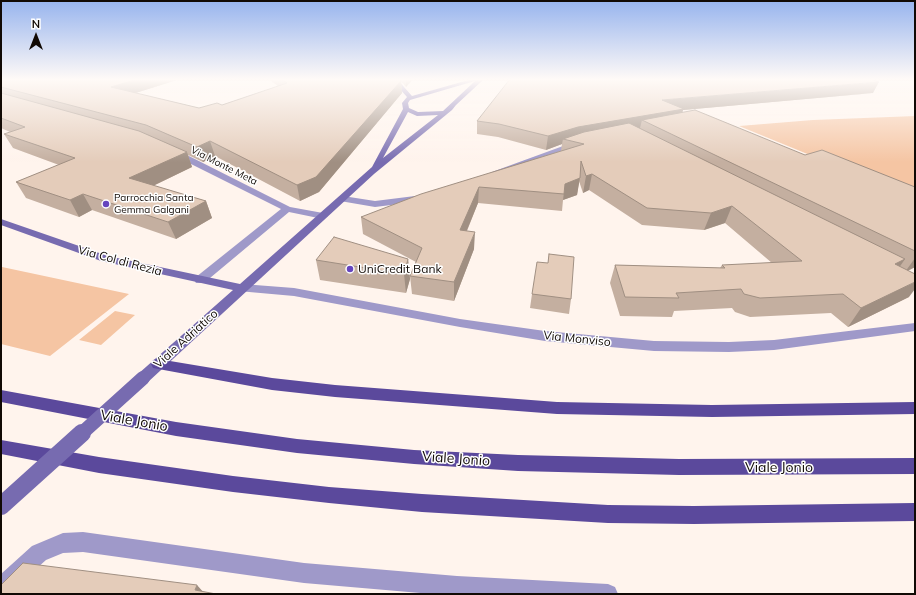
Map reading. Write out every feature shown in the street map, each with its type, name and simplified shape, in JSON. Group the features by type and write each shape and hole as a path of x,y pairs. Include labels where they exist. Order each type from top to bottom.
{"main road":[{"path":"158,364 272,384 335,391 549,407 712,411 915,408"},
{"name":"Viale Jonio","path":"1,396 196,432 297,446 414,457 518,463 679,467 915,466"},
{"path":"1,447 99,465 233,484 329,495 422,503 548,511 639,514 915,512"}],"street":[{"name":"Viale Adriatico","path":"1,506 372,172 444,113 450,110 452,107"},
{"path":"372,172 406,109 417,114 444,113"},
{"path":"485,176 584,142"},
{"name":"Via Monte Meta","path":"168,150 287,209 323,216"},
{"path":"343,198 375,204 401,202 426,196"},
{"path":"200,280 287,209"},
{"name":"Via Col di Rezia","path":"1,222 105,259 242,288"},
{"name":"Via Monviso","path":"242,288 273,289 294,292 460,323 545,336 654,346 729,347 774,345 915,327"},
{"path":"1,587 39,553 63,543 83,542 304,573 457,586 608,594"}],"shaded area":[{"path":"915,116 915,198 739,126 813,120"},
{"path":"1,267 129,294 50,356 1,344"},
{"path":"115,311 135,315 101,345 79,340"}],"building":[{"path":"1,107 51,107 139,131 187,152 129,178 206,201 168,222 83,194 70,200 16,182 75,158 4,134 25,127 1,118"},
{"path":"76,107 199,108 203,107 378,107 316,177 297,185 210,141 197,147 146,125"},
{"path":"488,107 679,107 684,109 578,127 548,136 499,124 477,121"},
{"path":"695,110 805,155 822,150 915,187 915,251 642,120"},
{"path":"629,123 905,259 895,264 915,274 915,282 861,308 843,294 760,298 744,294 741,289 676,293 679,298 625,297 615,265 725,268 722,265 802,261 732,206 711,213 647,208 592,174 586,176 581,161 580,178 565,184 564,194 479,187 460,230 475,232 454,282 410,276 422,248 361,217 421,194 584,144 563,139 584,132"},
{"path":"334,237 408,259 404,274 316,260"},
{"path":"549,254 574,257 571,299 532,294 537,262 548,263"},
{"path":"23,563 197,585 195,590 216,594 1,594 1,585"}],"place":[{"name":"Parrocchia Santa Gemma Galgani","path":"106,204"},
{"name":"UniCredit Bank","path":"350,269"}]}
